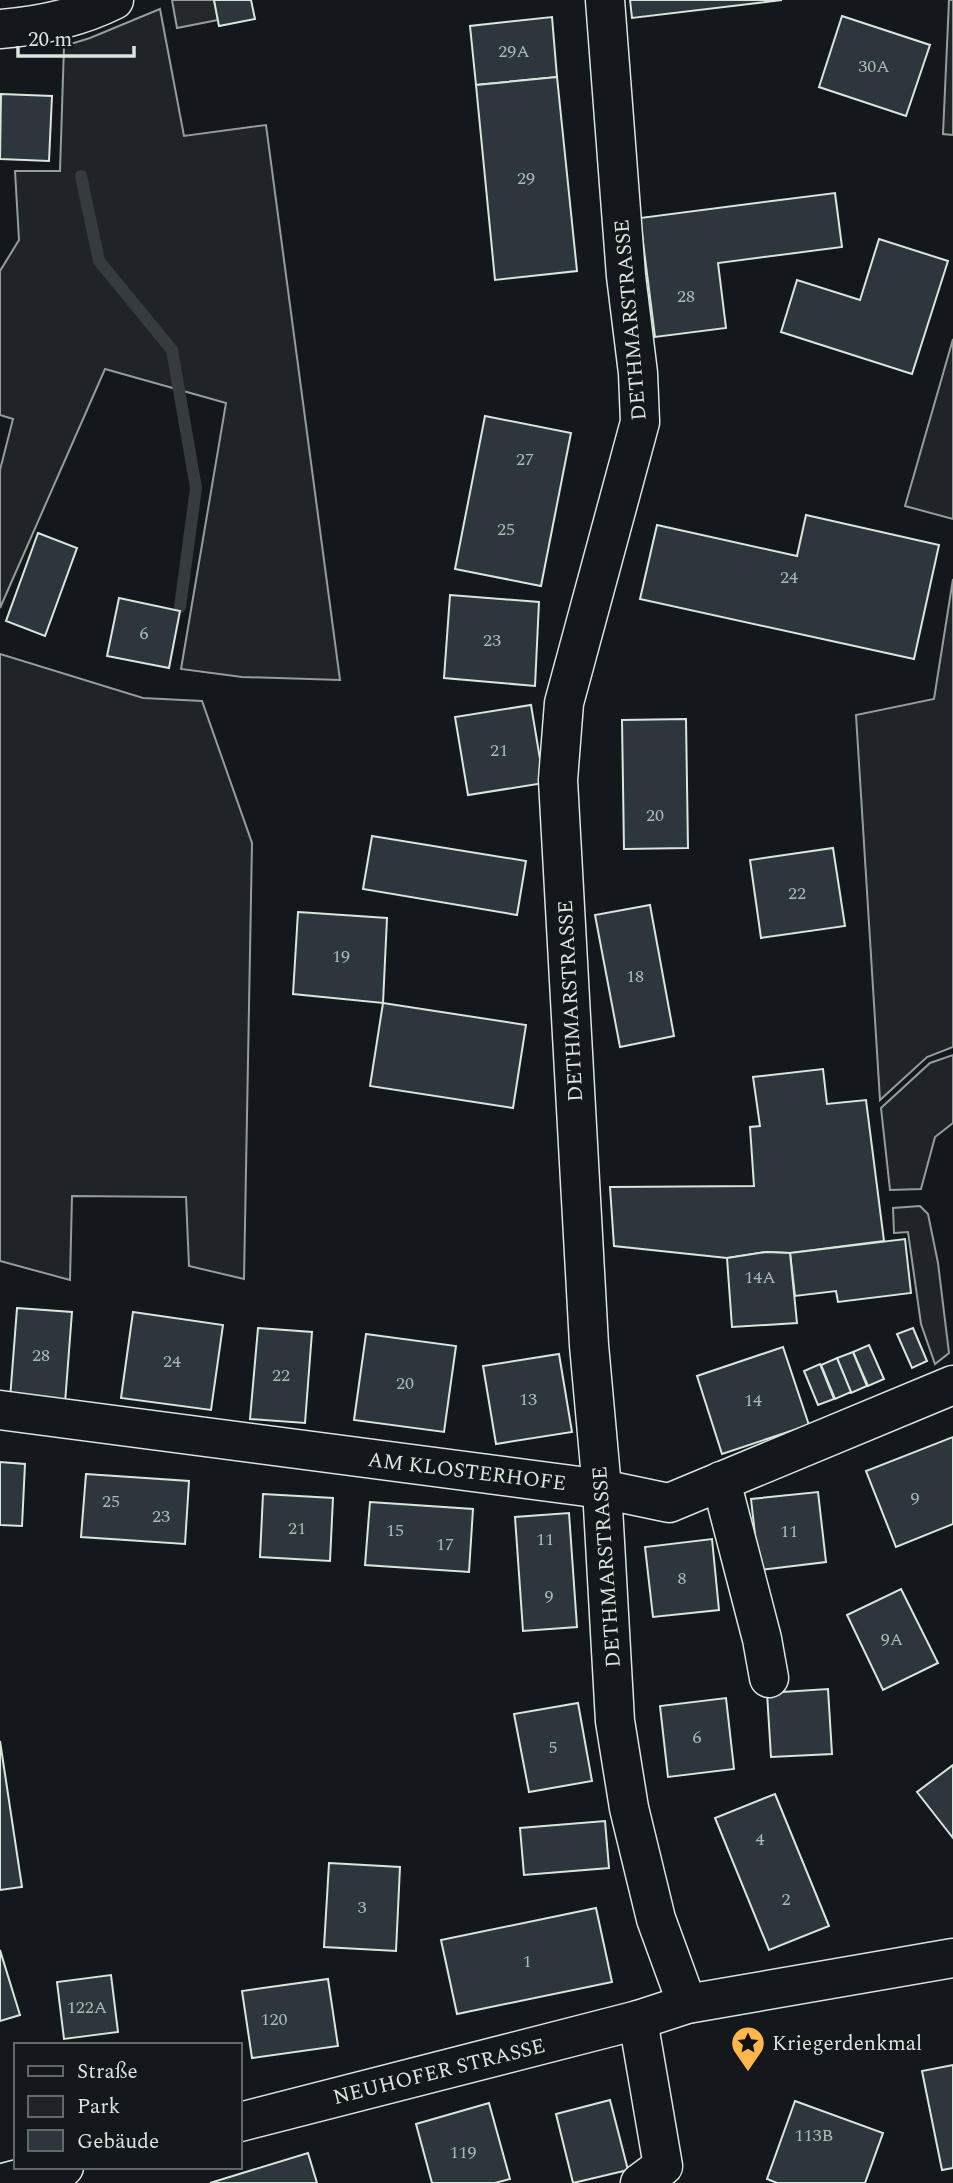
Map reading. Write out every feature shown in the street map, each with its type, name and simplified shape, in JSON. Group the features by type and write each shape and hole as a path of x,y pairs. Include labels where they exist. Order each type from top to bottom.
{"street":[{"path":"0,29 37,26 93,10 114,0"},
{"name":"DETHMARSTRASSE","path":"605,0 640,422 564,703 558,780 589,1345 602,1489 615,1721 629,1808 656,1919 687,2004"},
{"name":"AM KLOSTERHOFE","path":"0,1410 602,1489 669,1503 953,1385"},
{"path":"721,1481 762,1639 769,1678"},
{"name":"NEUHOFER STRASSE","path":"242,2121 638,2020 687,2004 953,1958"},
{"path":"638,2020 663,2166 640,2183"},
{"path":"3,2183 56,2169"}],"green space":[{"path":"949,0 953,0 953,135 943,134"},
{"path":"160,9 184,136 266,125 340,680 242,677 181,669 226,403 105,369 0,608 0,470 13,419 0,415 0,271 19,240 15,171 60,171 64,46"},
{"path":"953,339 953,519 905,506"},
{"path":"953,579 953,1047 927,1057 880,1100 856,715 934,699"},
{"path":"0,654 143,698 202,701 252,843 244,1279 189,1266 186,1197 72,1196 70,1280 0,1261"},
{"path":"953,1055 953,1123 935,1137 921,1189 890,1190 881,1108 930,1063"},
{"path":"920,1206 928,1214 938,1263 949,1353 935,1364 921,1324 908,1232 894,1233 893,1208"}],"shaded area":[{"path":"172,0 214,0 218,20 177,28"}],"building":[{"path":"214,0 251,0 255,19 219,26"},
{"path":"630,0 782,0 632,18"},
{"path":"842,16 930,45 906,116 819,87"},
{"path":"552,17 557,77 476,85 470,26"},
{"path":"557,77 577,271 495,280 476,85"},
{"path":"1,94 52,96 49,161 0,159"},
{"path":"835,193 842,247 718,263 726,328 655,337 640,218"},
{"path":"879,239 948,261 912,374 781,332 797,280 860,300"},
{"path":"485,416 571,433 541,586 455,569"},
{"path":"806,515 939,545 914,659 640,599 657,525 797,556"},
{"path":"38,533 77,548 45,636 6,621"},
{"path":"450,595 539,602 535,686 444,678"},
{"path":"119,598 180,611 169,668 107,656"},
{"path":"531,705 544,783 468,795 455,717"},
{"path":"686,719 688,848 624,849 622,720"},
{"path":"372,836 526,861 517,915 363,889"},
{"path":"833,848 845,926 761,938 750,860"},
{"path":"650,905 674,1036 620,1047 595,915"},
{"path":"298,912 387,918 383,1003 293,994"},
{"path":"383,1003 526,1025 513,1108 370,1086"},
{"path":"823,1069 827,1104 866,1100 884,1241 727,1258 614,1246 610,1187 754,1186 750,1127 760,1126 753,1077"},
{"path":"905,1239 911,1293 838,1302 836,1291 795,1296 790,1253"},
{"path":"766,1252 790,1253 797,1323 732,1327 727,1258"},
{"path":"17,1308 72,1312 65,1403 10,1399"},
{"path":"133,1312 223,1325 211,1410 121,1398"},
{"path":"258,1328 312,1332 305,1423 250,1419"},
{"path":"913,1328 927,1361 912,1368 897,1334"},
{"path":"366,1334 456,1346 444,1432 354,1420"},
{"path":"869,1345 884,1379 868,1386 853,1352"},
{"path":"783,1347 809,1425 722,1454 697,1376"},
{"path":"853,1352 867,1386 851,1393 837,1358"},
{"path":"559,1354 572,1432 496,1444 483,1366"},
{"path":"837,1358 851,1392 835,1399 821,1365"},
{"path":"820,1364 834,1399 818,1405 804,1371"},
{"path":"953,1437 953,1524 896,1547 866,1471"},
{"path":"0,1462 25,1464 22,1526 0,1525"},
{"path":"86,1474 189,1481 185,1544 81,1537"},
{"path":"818,1492 826,1562 759,1570 751,1499"},
{"path":"263,1494 333,1498 330,1561 260,1557"},
{"path":"370,1502 473,1509 469,1572 365,1565"},
{"path":"569,1513 577,1627 523,1631 515,1517"},
{"path":"712,1539 719,1610 653,1617 645,1547"},
{"path":"901,1589 938,1663 883,1690 847,1615"},
{"path":"828,1689 832,1754 771,1757 767,1693"},
{"path":"726,1698 734,1769 668,1777 660,1706"},
{"path":"578,1703 592,1781 529,1792 514,1714"},
{"path":"0,1741 22,1887 0,1890"},
{"path":"953,1765 953,1838 917,1792"},
{"path":"775,1794 829,1926 769,1950 715,1818"},
{"path":"605,1821 609,1868 524,1875 520,1828"},
{"path":"329,1863 400,1867 396,1951 324,1947"},
{"path":"596,1908 612,1982 457,2014 441,1940"},
{"path":"0,1950 20,2015 0,2021"},
{"path":"111,1975 118,2032 64,2039 57,1982"},
{"path":"328,1979 338,2046 252,2058 242,1991"},
{"path":"953,2065 953,2168 942,2170 922,2071"},
{"path":"610,2100 628,2170 573,2183 556,2114"},
{"path":"795,2101 883,2133 865,2183 777,2183 767,2179"},
{"path":"489,2103 510,2179 495,2183 432,2183 416,2124"},
{"path":"308,2153 317,2183 210,2183"}],"waterway":[{"path":"81,176 99,261 172,350 196,488 180,607"}],"place":[{"name":"Kriegerdenkmal","path":"748,2073"}]}
